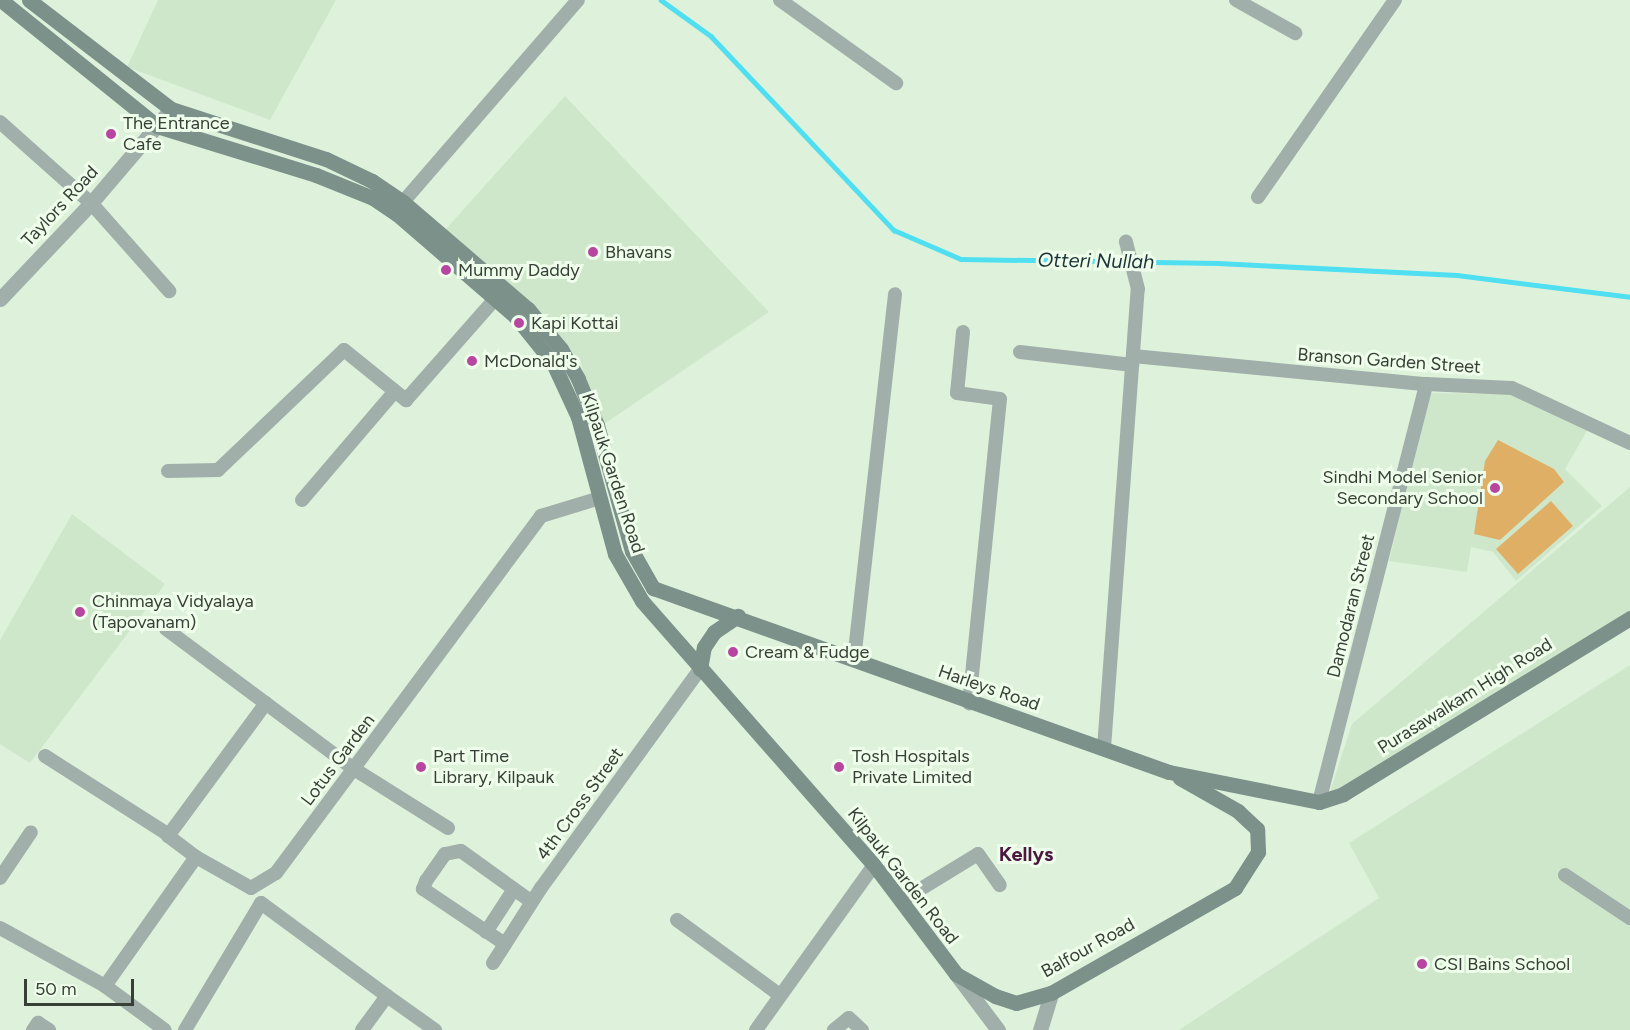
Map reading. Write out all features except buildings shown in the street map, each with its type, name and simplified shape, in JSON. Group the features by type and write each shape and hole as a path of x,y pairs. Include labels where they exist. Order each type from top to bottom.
{"main road":[{"name":"Kilpauk Garden Road","path":"1,0 157,126 316,175 373,198 397,214 516,317 553,363 578,417 615,554 642,601 874,865 956,974"},
{"path":"29,0 171,110 326,159 403,202"},
{"name":"Harleys Road","path":"403,202 528,309 561,349 597,425 632,551 653,588 738,616 969,703 1169,772 1319,802"},
{"path":"700,669 704,647 714,632 738,616"},
{"name":"Purasawalkam High Road","path":"1319,802 1343,794 1630,618"},
{"name":"Balfour Road","path":"956,974 995,996 1016,1003 1051,993 1235,888 1258,852 1257,829 1238,811 1169,772"}],"street":[{"path":"403,202 578,0"},
{"path":"780,0 896,83"},
{"path":"1236,0 1261,6 1295,33"},
{"path":"1258,197 1395,0"},
{"name":"Taylors Road","path":"2,294 91,203 171,110"},
{"path":"0,122 91,203 169,291"},
{"path":"1104,748 1138,289 1126,242"},
{"path":"854,660 894,294"},
{"path":"168,471 218,470 344,350 406,400 496,298"},
{"path":"963,332 957,393 1000,399 969,703"},
{"name":"Branson Garden Street","path":"1020,352 1426,384 1512,388 1630,443"},
{"name":"Damodaran Street","path":"1319,802 1426,384"},
{"path":"302,500 395,391"},
{"name":"Lotus Garden","path":"45,756 169,835 196,857 251,888 262,884 276,873 541,516 600,498"},
{"path":"166,629 354,769 448,828"},
{"name":"4th Cross Street","path":"493,963 532,902 700,669"},
{"path":"169,835 266,703"},
{"path":"0,878 31,832"},
{"path":"505,944 423,889 426,880 453,849 461,850 532,902"},
{"path":"902,901 978,854 1000,885"},
{"path":"105,986 196,857"},
{"path":"756,1030 874,865"},
{"path":"1565,875 1630,918"},
{"path":"486,932 514,889"},
{"path":"184,1030 261,903 435,1030"},
{"path":"677,920 780,994"},
{"path":"0,928 105,986 165,1030"},
{"path":"956,974 998,1030"},
{"path":"1040,1030 1039,1023 1051,993"},
{"path":"362,1030 387,996"},
{"path":"834,1030 845,1018 862,1030"},
{"path":"33,1030 38,1023 49,1030"}],"shaded area":[{"path":"158,0 336,0 270,120 127,67"},
{"name":"Bhavans","path":"565,96 769,312 601,426 580,360 501,275 445,230"},
{"name":"Sindhi Model Senior Secondary School","path":"1430,393 1510,394 1588,429 1565,469 1602,506 1516,581 1493,552 1471,547 1467,572 1389,561"},
{"path":"1498,440 1554,469 1564,482 1500,540 1474,534 1485,461"},
{"path":"1630,487 1630,611 1329,795 1352,724"},
{"path":"1551,501 1573,526 1518,574 1496,549"},
{"name":"Chinmaya Vidyalaya (Tapovanam)","path":"72,514 165,584 30,763 0,744 0,640"},
{"path":"1630,665 1630,1030 1179,1030 1379,898 1349,843"}],"waterway":[{"name":"Otteri Nullah","path":"661,0 711,36 894,230 961,259 1218,263 1457,275 1630,297"}],"place":[{"name":"The Entrance Cafe","path":"111,134"},
{"name":"Bhavans","path":"593,252"},
{"name":"Mummy Daddy","path":"446,270"},
{"name":"Kapi Kottai","path":"519,323"},
{"name":"McDonald's","path":"472,361"},
{"name":"Sindhi Model Senior Secondary School","path":"1495,488"},
{"name":"Chinmaya Vidyalaya (Tapovanam)","path":"80,612"},
{"name":"Cream & Fudge","path":"733,652"},
{"name":"Part Time Library, Kilpauk","path":"421,767"},
{"name":"Tosh Hospitals Private Limited","path":"839,767"},
{"name":"CSI Bains School","path":"1422,964"}],"district":[{"name":"Kellys","path":"1026,854"}]}
